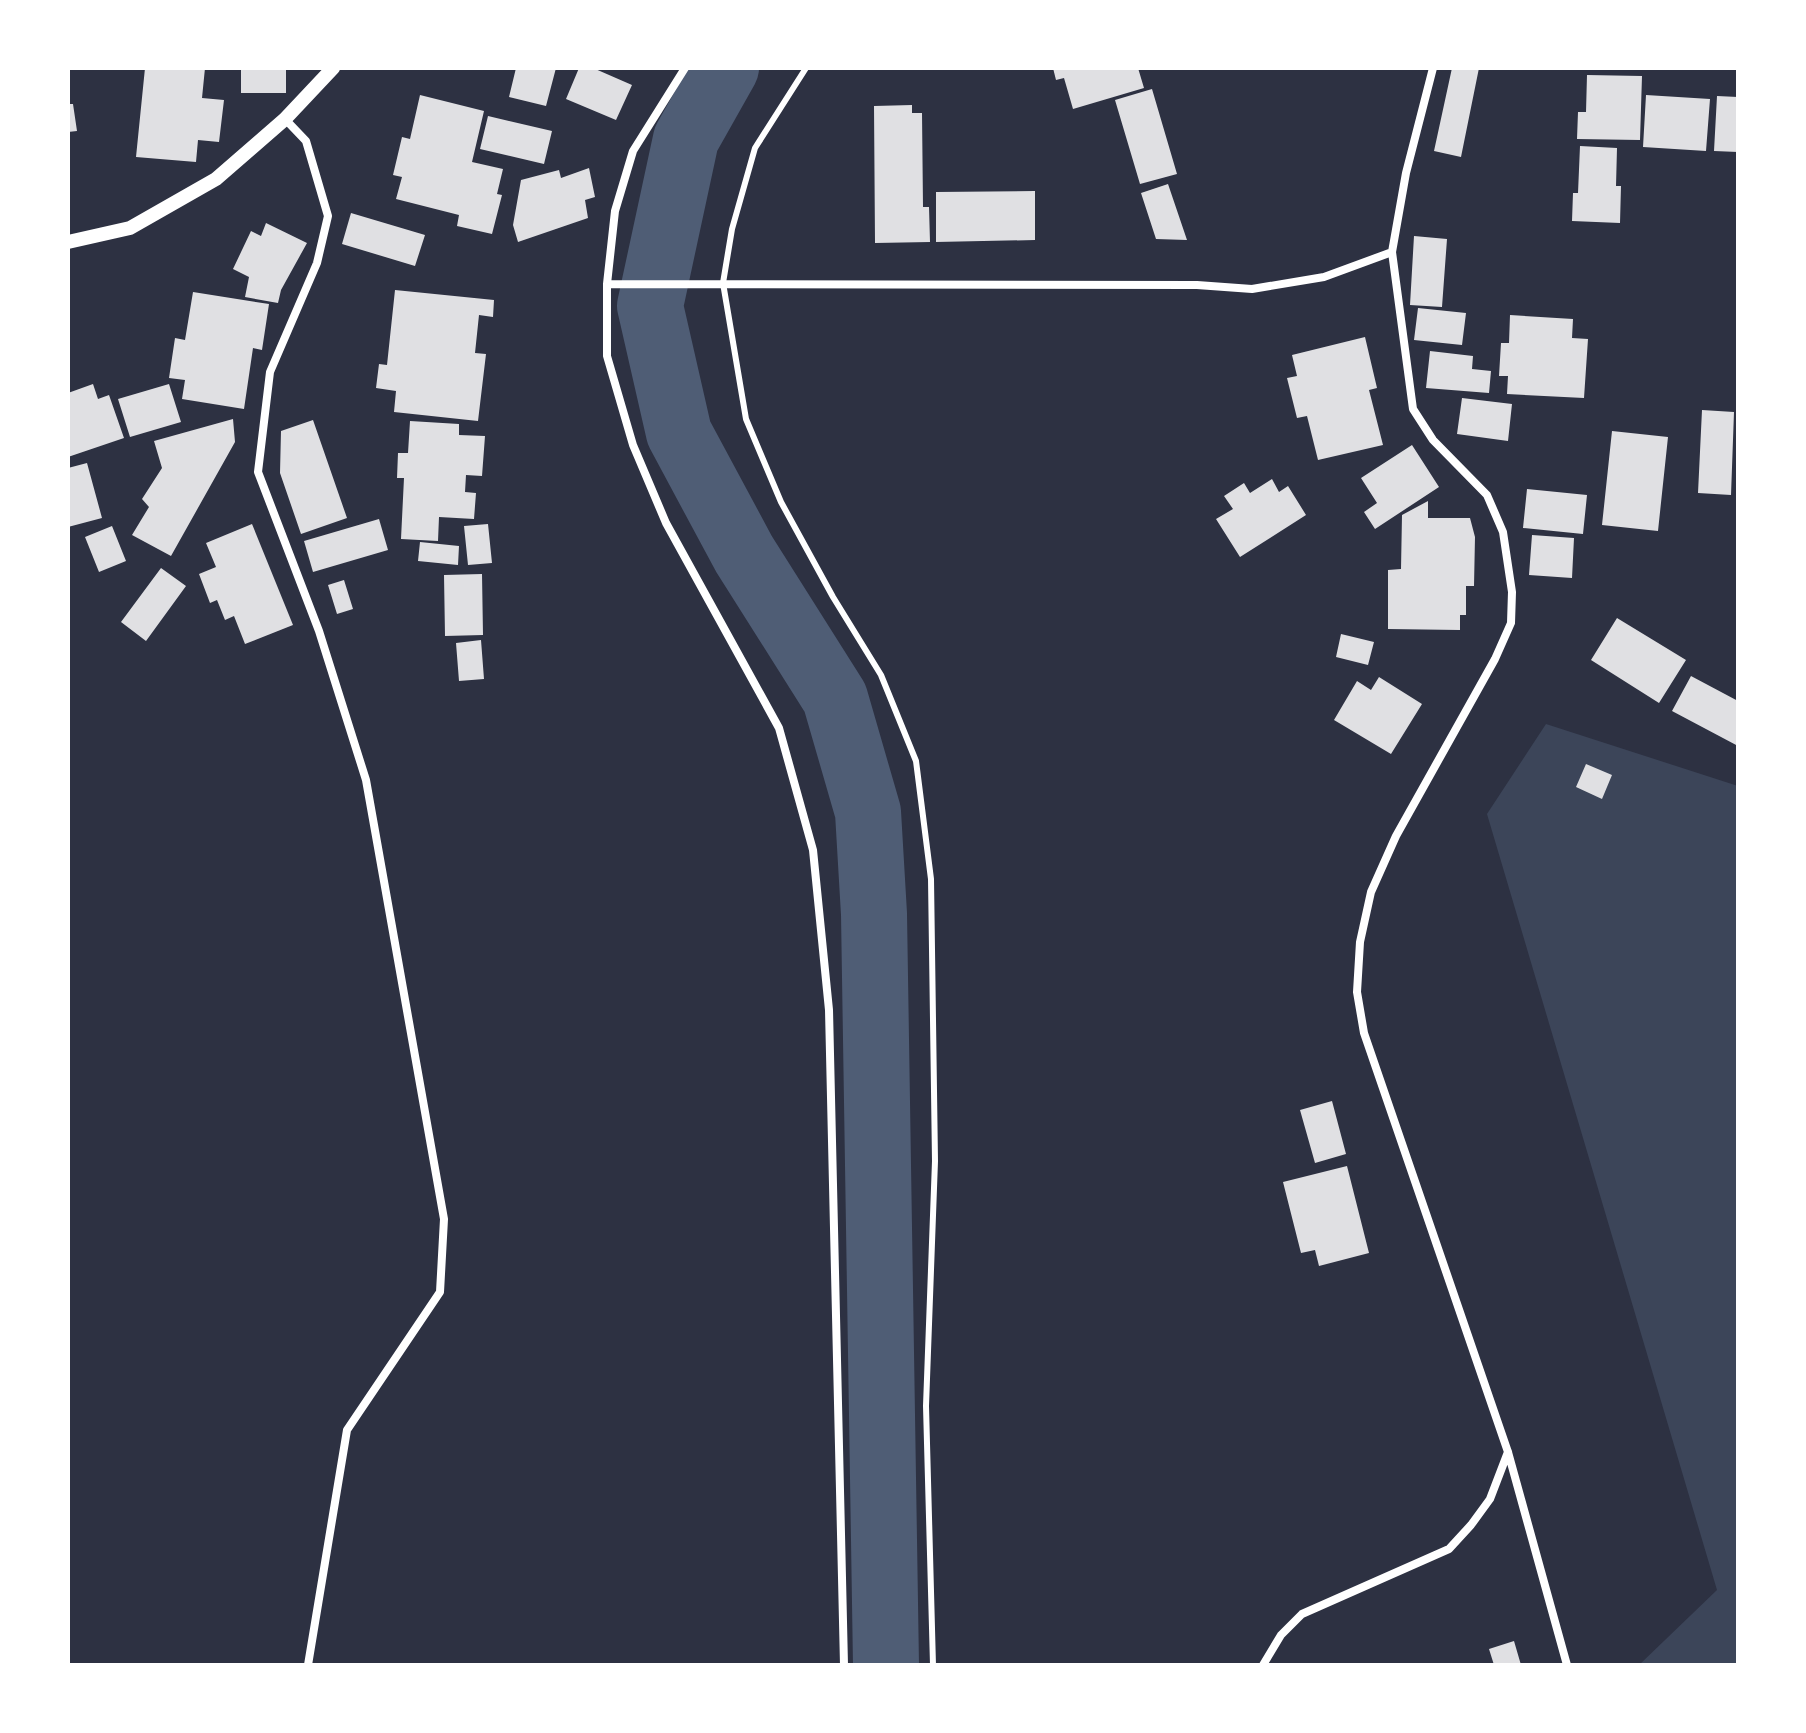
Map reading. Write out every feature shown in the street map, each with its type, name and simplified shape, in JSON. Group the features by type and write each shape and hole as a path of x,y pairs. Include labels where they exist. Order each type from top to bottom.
{"street":[{"path":"68,242 130,228 216,179 285,119 333,68"},
{"path":"685,68 633,151 615,211 607,284 607,356 633,445 666,523 779,728 813,850 829,1010 844,1665"},
{"path":"1433,68 1406,173 1392,252 1413,409 1433,440 1487,495 1503,532 1512,592 1511,623 1495,659 1396,836 1371,892 1360,942 1357,992 1364,1033 1508,1452 1567,1665"},
{"path":"285,119 306,141 328,216 317,263 270,372 258,472 319,631 366,780 444,1219 440,1292 347,1430 308,1665"},
{"path":"607,284 1197,285 1252,289 1324,277 1392,252"},
{"path":"1263,1665 1281,1635 1302,1614 1449,1549 1490,1499 1508,1452"}],"lane":[{"path":"806,68 755,148 732,229 722,283 746,419 781,502 833,597 881,675 916,761 932,895 935,1161 926,1406 933,1665"}],"shaded area":[{"path":"1546,724 1738,786 1738,1665 1639,1665 1717,1590 1487,814"}],"building":[{"path":"145,68 205,68 202,98 224,100 219,142 198,140 196,162 136,157"},
{"path":"241,68 286,68 286,93 241,93"},
{"path":"516,68 556,68 546,106 509,97"},
{"path":"579,68 593,68 632,85 616,120 566,99"},
{"path":"1053,68 1138,68 1144,88 1073,109 1064,78 1056,80"},
{"path":"1452,68 1479,68 1461,157 1434,151"},
{"path":"1587,75 1642,76 1640,140 1577,139 1578,112 1586,112"},
{"path":"1152,89 1177,174 1140,184 1115,100"},
{"path":"420,95 484,111 472,162 503,169 497,194 502,195 492,234 457,226 459,215 396,199 402,177 393,175 402,137 410,139"},
{"path":"1646,95 1710,99 1706,151 1643,147"},
{"path":"1717,96 1738,97 1738,152 1714,151"},
{"path":"68,104 73,104 77,131 68,132"},
{"path":"912,105 912,113 922,113 923,207 929,207 930,242 875,243 874,106"},
{"path":"488,116 552,131 544,164 480,149"},
{"path":"1580,146 1617,148 1616,186 1621,186 1620,223 1572,221 1573,193 1578,193"},
{"path":"589,168 595,197 585,200 588,218 518,242 513,225 521,180 559,170 561,178"},
{"path":"1168,184 1187,240 1156,239 1141,193"},
{"path":"1035,191 1035,240 936,242 936,192"},
{"path":"351,213 425,235 415,266 342,244"},
{"path":"266,223 307,243 281,290 278,303 245,297 249,277 233,269 251,231 261,236"},
{"path":"1414,236 1447,239 1442,307 1410,305"},
{"path":"395,290 494,300 493,317 479,315 475,353 486,354 478,421 394,412 396,391 376,388 379,364 387,365"},
{"path":"193,292 269,304 262,350 253,348 244,409 182,399 185,380 169,378 175,338 185,340"},
{"path":"1418,308 1466,313 1462,345 1414,340"},
{"path":"1510,315 1573,319 1572,338 1588,339 1584,398 1507,394 1508,376 1499,376 1501,343 1509,343"},
{"path":"1365,337 1377,388 1369,390 1383,445 1318,460 1307,416 1297,418 1287,378 1297,376 1292,355"},
{"path":"1430,351 1473,356 1472,369 1491,371 1489,393 1426,388"},
{"path":"93,384 98,399 109,395 124,438 68,457 68,393"},
{"path":"169,384 181,422 130,437 118,399"},
{"path":"1462,398 1512,404 1508,441 1457,434"},
{"path":"1702,410 1734,412 1731,495 1698,493"},
{"path":"233,419 235,442 171,556 132,535 149,507 142,499 162,468 154,441"},
{"path":"313,420 347,518 301,534 280,473 281,431"},
{"path":"410,421 459,424 459,435 485,436 482,476 466,475 465,492 476,493 474,519 439,517 438,541 401,539 404,478 397,478 398,453 408,453"},
{"path":"1612,431 1668,437 1658,531 1602,525"},
{"path":"1412,445 1439,487 1375,529 1364,512 1377,503 1361,478"},
{"path":"87,463 102,518 68,527 68,468"},
{"path":"1272,479 1279,492 1288,486 1306,515 1240,557 1216,519 1233,509 1224,496 1244,483 1250,493"},
{"path":"1527,489 1587,495 1583,534 1523,528"},
{"path":"1428,501 1428,518 1470,518 1475,537 1474,586 1466,586 1466,615 1460,615 1460,630 1388,629 1388,570 1401,569 1402,515"},
{"path":"379,519 388,550 313,572 304,541"},
{"path":"252,524 293,625 245,644 234,616 225,620 217,600 210,603 199,574 216,567 206,543"},
{"path":"488,524 492,563 468,565 464,526"},
{"path":"112,526 126,561 99,572 85,537"},
{"path":"1532,535 1574,538 1572,578 1529,575"},
{"path":"420,542 459,546 458,565 418,561"},
{"path":"161,568 186,586 146,641 121,622"},
{"path":"482,574 483,635 445,636 444,575"},
{"path":"344,580 353,609 337,614 328,585"},
{"path":"1617,618 1686,660 1659,703 1591,660"},
{"path":"1341,634 1374,642 1368,665 1336,657"},
{"path":"481,640 484,679 459,681 456,643"},
{"path":"1691,676 1738,701 1738,746 1672,711"},
{"path":"1379,677 1422,704 1391,754 1334,720 1357,681 1371,690"},
{"path":"1586,764 1612,775 1602,799 1576,787"},
{"path":"1332,1101 1346,1154 1315,1163 1300,1110"},
{"path":"1347,1166 1369,1253 1319,1266 1315,1250 1301,1253 1283,1182"},
{"path":"1514,1641 1521,1665 1494,1665 1489,1649"}],"waterway":[{"path":"726,68 686,139 650,306 679,433 744,554 835,698 868,812 874,914 886,1665"}]}
